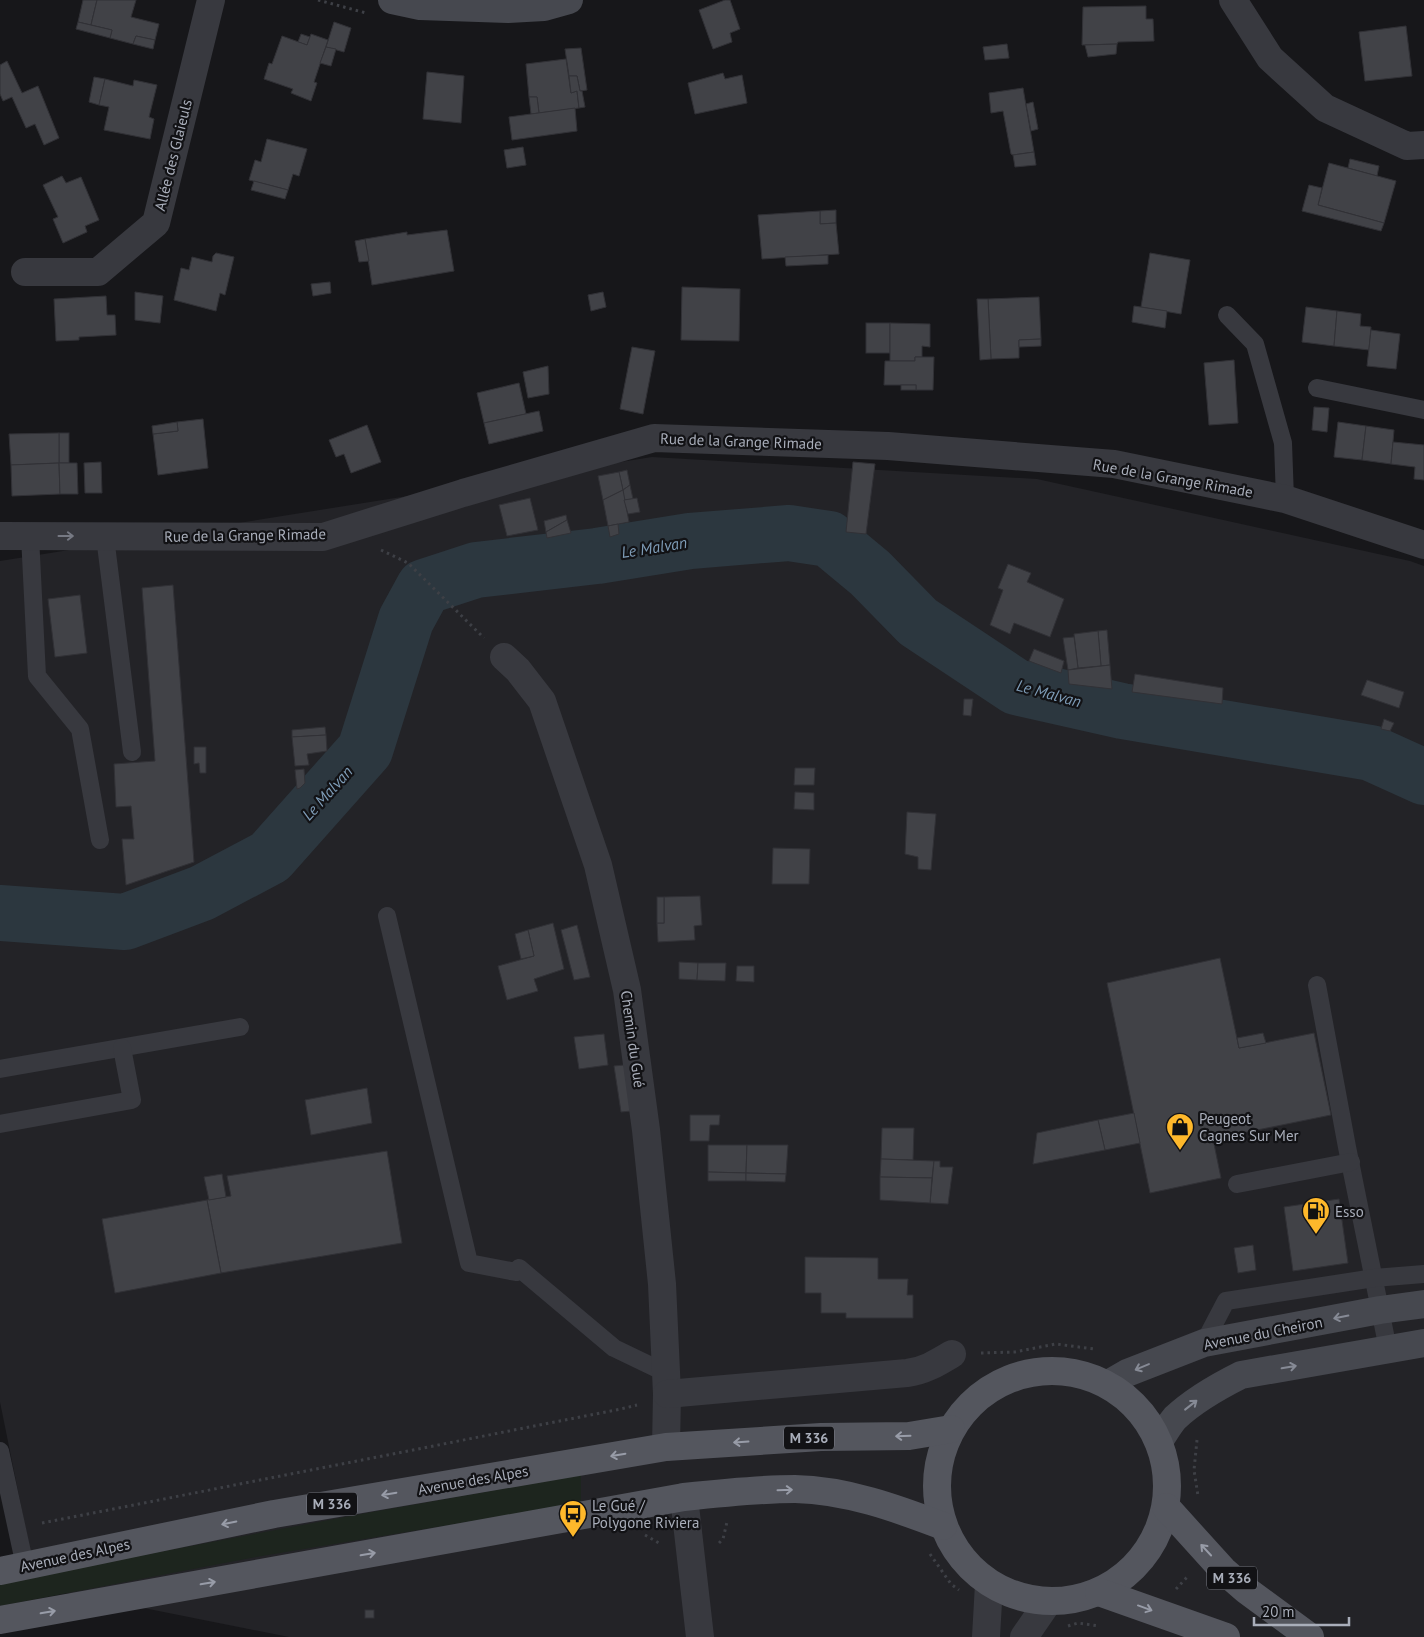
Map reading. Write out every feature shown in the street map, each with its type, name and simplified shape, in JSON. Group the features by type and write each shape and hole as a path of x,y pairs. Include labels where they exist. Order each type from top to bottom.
{"main road":[{"path":"392,0 420,6 508,9 544,7 569,0"},
{"name":"Avenue du Cheiron","path":"1108,1384 1127,1373 1204,1343 1380,1310 1424,1304"},
{"path":"1159,1441 1174,1419 1192,1404 1218,1386 1241,1375 1424,1343"},
{"path":"1038,1371 1074,1372 1108,1384 1138,1408 1159,1441 1167,1473 1166,1507 1153,1542 1130,1572 1099,1592 1074,1600 1048,1602 1017,1597 989,1584 962,1559 943,1526 938,1502 936,1477 941,1452 951,1429 974,1401 1003,1381 1030,1373 1038,1371"},
{"name":"Avenue des Alpes","path":"13,1569 274,1514 666,1447 821,1437 909,1436 951,1429"},
{"path":"0,1620 684,1497 742,1491 796,1489 830,1493 872,1501 943,1526"},
{"name":"M 336","path":"1166,1507 1223,1570 1246,1590 1310,1637"},
{"path":"1099,1592 1226,1637"}],"street":[{"name":"Allée des Glaieuls","path":"25,272 98,272 156,222 212,0"},
{"path":"1233,0 1270,58 1325,108 1407,146 1424,145"},
{"name":"Rue de la Grange Rimade","path":"0,536 323,537 463,493 654,438 888,446 1114,464 1284,499 1424,545"},
{"name":"Chemin du Gué","path":"504,657 518,670 542,701 598,865 626,990 646,1130 662,1284 666,1383 666,1447"},
{"path":"666,1383 919,1372 952,1354"},
{"path":"684,1497 700,1637"},
{"path":"986,1637 989,1584"},
{"path":"1024,1637 1048,1602"}],"lane":[{"path":"1227,315 1255,344 1283,443 1284,499"},
{"path":"1317,388 1424,410"},
{"path":"30,536 37,676 80,728 100,840"},
{"path":"106,536 108,572 132,752"},
{"path":"387,916 469,1262 516,1272 519,1268 614,1348 666,1383"},
{"path":"1317,985 1388,1349"},
{"path":"0,1069 240,1027"},
{"path":"0,1124 132,1100 122,1048"},
{"path":"1236,1184 1351,1162"},
{"path":"1204,1343 1226,1301 1374,1278 1424,1274"},
{"path":"0,1451 18,1527 13,1569"}],"path":[{"path":"408,563 504,657"},
{"path":"952,1354 1015,1352 1056,1344 1094,1349"},
{"path":"18,1527 621,1409"},
{"path":"640,1532 665,1547 717,1544 723,1540 728,1520"},
{"path":"928,1550 952,1584 963,1593"},
{"path":"1063,1628 1078,1623 1103,1627"}],"shaded area":[{"path":"652,457 1037,479 1410,561 1424,566 1424,1637 289,1637 69,1593 47,1584 35,1575 0,1402 0,561"},
{"path":"581,1475 581,1503 256,1557 0,1606 0,1582 350,1516"}],"building":[{"path":"83,0 97,0 91,25 78,22"},
{"path":"97,0 136,0 131,17 159,24 155,40 136,36 133,44 110,38 112,30 91,25"},
{"path":"725,0 730,0 740,29 730,33 732,42 713,49 699,10"},
{"path":"1146,6 1146,19 1153,19 1154,41 1082,45 1083,7"},
{"path":"78,22 112,30 110,38 76,29"},
{"path":"334,22 351,28 344,52 326,47"},
{"path":"1406,26 1412,76 1365,81 1359,32"},
{"path":"301,34 310,37 307,45 298,42"},
{"path":"311,34 328,40 314,82 317,83 311,101 291,93 293,89 264,79 269,63 272,64 282,36 307,45"},
{"path":"136,36 155,40 153,49 133,44"},
{"path":"1007,44 1009,58 985,60 983,47"},
{"path":"1117,44 1116,54 1088,57 1085,45"},
{"path":"326,47 336,49 331,66 320,63"},
{"path":"581,48 587,90 580,91 577,76 569,76 565,49"},
{"path":"566,59 571,93 577,91 579,108 539,113 537,97 529,97 526,64"},
{"path":"7,61 22,93 38,86 59,138 44,145 35,124 26,128 12,97 3,101 0,94 0,65"},
{"path":"427,72 464,76 461,123 423,119"},
{"path":"723,73 725,79 742,75 747,103 695,114 688,83"},
{"path":"569,76 577,76 585,107 579,108 577,91 571,93"},
{"path":"94,77 105,79 99,105 89,102"},
{"path":"105,79 133,86 134,80 157,85 149,117 154,119 150,139 104,130 109,107 99,105"},
{"path":"1023,88 1034,152 1013,155 1011,154 1003,111 991,113 989,93"},
{"path":"529,97 537,97 539,113 531,114"},
{"path":"1033,102 1038,129 1031,131 1026,104"},
{"path":"575,108 577,131 512,140 509,117"},
{"path":"267,139 307,149 299,176 293,174 288,190 249,180 255,160 261,162"},
{"path":"523,147 526,165 507,168 504,150"},
{"path":"1034,152 1036,165 1015,167 1013,155"},
{"path":"1350,159 1379,166 1377,176 1348,168"},
{"path":"1329,163 1396,181 1384,223 1318,205"},
{"path":"62,176 66,183 81,177 99,220 85,226 87,232 63,243 53,219 58,217 43,185"},
{"path":"254,181 288,190 285,199 251,190"},
{"path":"1309,185 1322,188 1318,205 1384,223 1381,231 1302,211"},
{"path":"836,210 836,223 820,224 820,211"},
{"path":"820,211 820,224 836,223 839,254 762,259 758,215"},
{"path":"447,230 454,271 372,285 365,239 407,232 407,235"},
{"path":"365,239 369,261 359,262 355,241"},
{"path":"216,253 234,257 225,295 220,293 216,311 174,300 181,268 189,270 192,257 212,262 213,256"},
{"path":"1150,253 1190,260 1181,314 1141,307"},
{"path":"828,255 828,264 786,266 785,257"},
{"path":"330,282 331,293 313,296 311,284"},
{"path":"682,287 740,289 739,341 681,340"},
{"path":"135,292 163,296 160,323 135,320"},
{"path":"603,292 606,307 591,311 588,295"},
{"path":"106,296 107,315 115,315 116,335 79,337 79,340 56,341 54,299"},
{"path":"1039,297 1041,339 1019,340 1019,358 991,359 988,299"},
{"path":"977,299 988,299 991,359 980,360"},
{"path":"1134,306 1167,311 1165,328 1132,322"},
{"path":"1306,307 1337,311 1334,346 1302,342"},
{"path":"1337,311 1361,314 1360,326 1371,327 1369,350 1334,346"},
{"path":"866,323 890,323 890,353 866,353"},
{"path":"890,323 930,324 930,347 922,346 922,357 915,357 915,361 890,361"},
{"path":"1371,330 1400,334 1396,369 1367,366"},
{"path":"1041,339 1041,346 1019,347 1019,340"},
{"path":"632,347 655,351 643,414 620,409"},
{"path":"915,357 934,357 933,390 916,390 916,385 884,385 885,361 915,361"},
{"path":"1234,360 1238,423 1209,425 1204,363"},
{"path":"548,366 549,394 528,398 523,372"},
{"path":"519,383 526,414 484,423 477,393"},
{"path":"901,385 916,385 916,390 901,390"},
{"path":"1314,407 1329,408 1327,432 1312,430"},
{"path":"539,411 543,431 489,444 484,423"},
{"path":"203,419 208,468 158,475 153,434 178,431 177,422"},
{"path":"177,422 178,431 153,434 152,426"},
{"path":"1338,422 1366,426 1362,460 1334,457"},
{"path":"367,425 381,462 351,473 344,454 336,457 329,440"},
{"path":"1366,426 1394,430 1391,464 1362,460"},
{"path":"59,433 69,433 69,463 59,463"},
{"path":"59,433 59,463 11,465 9,434"},
{"path":"1393,442 1424,445 1424,480 1414,479 1415,467 1391,464"},
{"path":"101,462 102,493 85,493 84,463"},
{"path":"853,462 875,464 866,534 846,532"},
{"path":"59,463 60,494 12,496 11,465"},
{"path":"59,463 77,463 78,494 60,494"},
{"path":"627,470 630,485 623,490 619,472"},
{"path":"619,472 623,490 603,500 598,476"},
{"path":"630,485 633,499 624,500 623,490"},
{"path":"623,490 629,522 608,526 603,500"},
{"path":"530,498 538,530 507,536 499,505"},
{"path":"637,498 640,512 628,514 624,500"},
{"path":"566,515 567,520 546,532 544,521"},
{"path":"567,520 571,533 547,538 546,532"},
{"path":"618,524 619,534 610,537 608,526"},
{"path":"1008,564 1031,573 1027,582 1064,599 1050,637 1014,623 1010,634 990,625 1003,590 998,588"},
{"path":"173,585 194,862 126,885 122,839 134,839 131,806 116,807 114,764 155,761 142,588"},
{"path":"80,595 87,653 55,657 48,599"},
{"path":"1107,630 1110,665 1101,666 1098,631"},
{"path":"1098,631 1101,666 1078,668 1074,634"},
{"path":"1074,637 1078,668 1068,670 1063,638"},
{"path":"1034,649 1064,661 1061,673 1029,661"},
{"path":"1110,665 1112,689 1069,684 1068,670"},
{"path":"1135,674 1223,688 1222,704 1132,692"},
{"path":"1367,680 1404,692 1399,708 1361,695"},
{"path":"964,699 973,699 971,716 963,715"},
{"path":"1384,719 1394,723 1390,731 1381,729"},
{"path":"325,727 326,735 292,737 292,730"},
{"path":"326,735 327,751 307,754 309,765 295,766 292,737"},
{"path":"194,747 206,747 206,773 200,773 199,763 194,764"},
{"path":"795,768 815,768 814,785 794,785"},
{"path":"304,769 305,783 297,789 295,770"},
{"path":"795,792 814,793 814,810 794,809"},
{"path":"907,812 936,814 931,870 918,869 918,857 905,854"},
{"path":"773,848 810,849 809,884 772,884"},
{"path":"700,896 702,925 694,926 695,940 658,942 657,923 664,923 664,897"},
{"path":"657,897 664,897 664,923 657,923"},
{"path":"553,923 564,969 534,979 538,991 507,1000 498,966 534,956 528,930"},
{"path":"577,925 590,977 574,980 561,930"},
{"path":"528,930 534,956 521,959 515,934"},
{"path":"1220,958 1239,1048 1314,1033 1331,1115 1213,1139 1221,1178 1150,1193 1107,983"},
{"path":"679,962 698,963 697,980 679,979"},
{"path":"698,963 726,963 725,981 697,980"},
{"path":"737,966 754,966 754,982 736,981"},
{"path":"1263,1033 1266,1043 1239,1048 1237,1038"},
{"path":"604,1034 608,1065 579,1069 574,1037"},
{"path":"624,1065 631,1111 621,1112 614,1066"},
{"path":"367,1088 372,1123 311,1135 305,1100"},
{"path":"1134,1113 1140,1143 1105,1150 1098,1120"},
{"path":"690,1115 720,1115 719,1125 710,1125 709,1141 690,1141"},
{"path":"1098,1120 1105,1150 1033,1164 1037,1133"},
{"path":"882,1128 914,1128 913,1160 881,1159"},
{"path":"708,1145 747,1145 746,1173 708,1172"},
{"path":"747,1145 788,1145 786,1174 746,1173"},
{"path":"387,1151 402,1243 221,1273 207,1200 231,1196 227,1176"},
{"path":"881,1159 934,1161 932,1178 880,1177"},
{"path":"934,1161 940,1161 940,1167 953,1167 948,1204 930,1203"},
{"path":"708,1172 746,1173 746,1181 708,1181"},
{"path":"746,1173 786,1174 785,1182 746,1181"},
{"path":"222,1174 226,1197 209,1200 204,1177"},
{"path":"880,1177 932,1178 930,1203 880,1200"},
{"name":"Esso","path":"1339,1199 1348,1263 1293,1271 1284,1207"},
{"path":"207,1200 221,1273 115,1293 102,1219"},
{"path":"1253,1245 1256,1270 1238,1273 1234,1248"},
{"path":"805,1257 878,1258 878,1279 908,1279 907,1295 913,1295 913,1318 846,1318 846,1313 821,1313 821,1293 805,1293"},
{"path":"365,1610 374,1610 374,1618 365,1618"}],"waterway":[{"name":"Le Malvan","path":"0,913 125,922 202,893 270,857 365,750 406,620 424,587 476,570 597,556 690,541 789,533 829,539 870,573 918,622 1016,687 1122,711 1371,753 1424,777"}],"place":[{"name":"Peugeot Cagnes Sur Mer","path":"1180,1151"},
{"name":"Esso","path":"1316,1235"},
{"name":"Le Gué / Polygone Riviera","path":"573,1538"}]}
